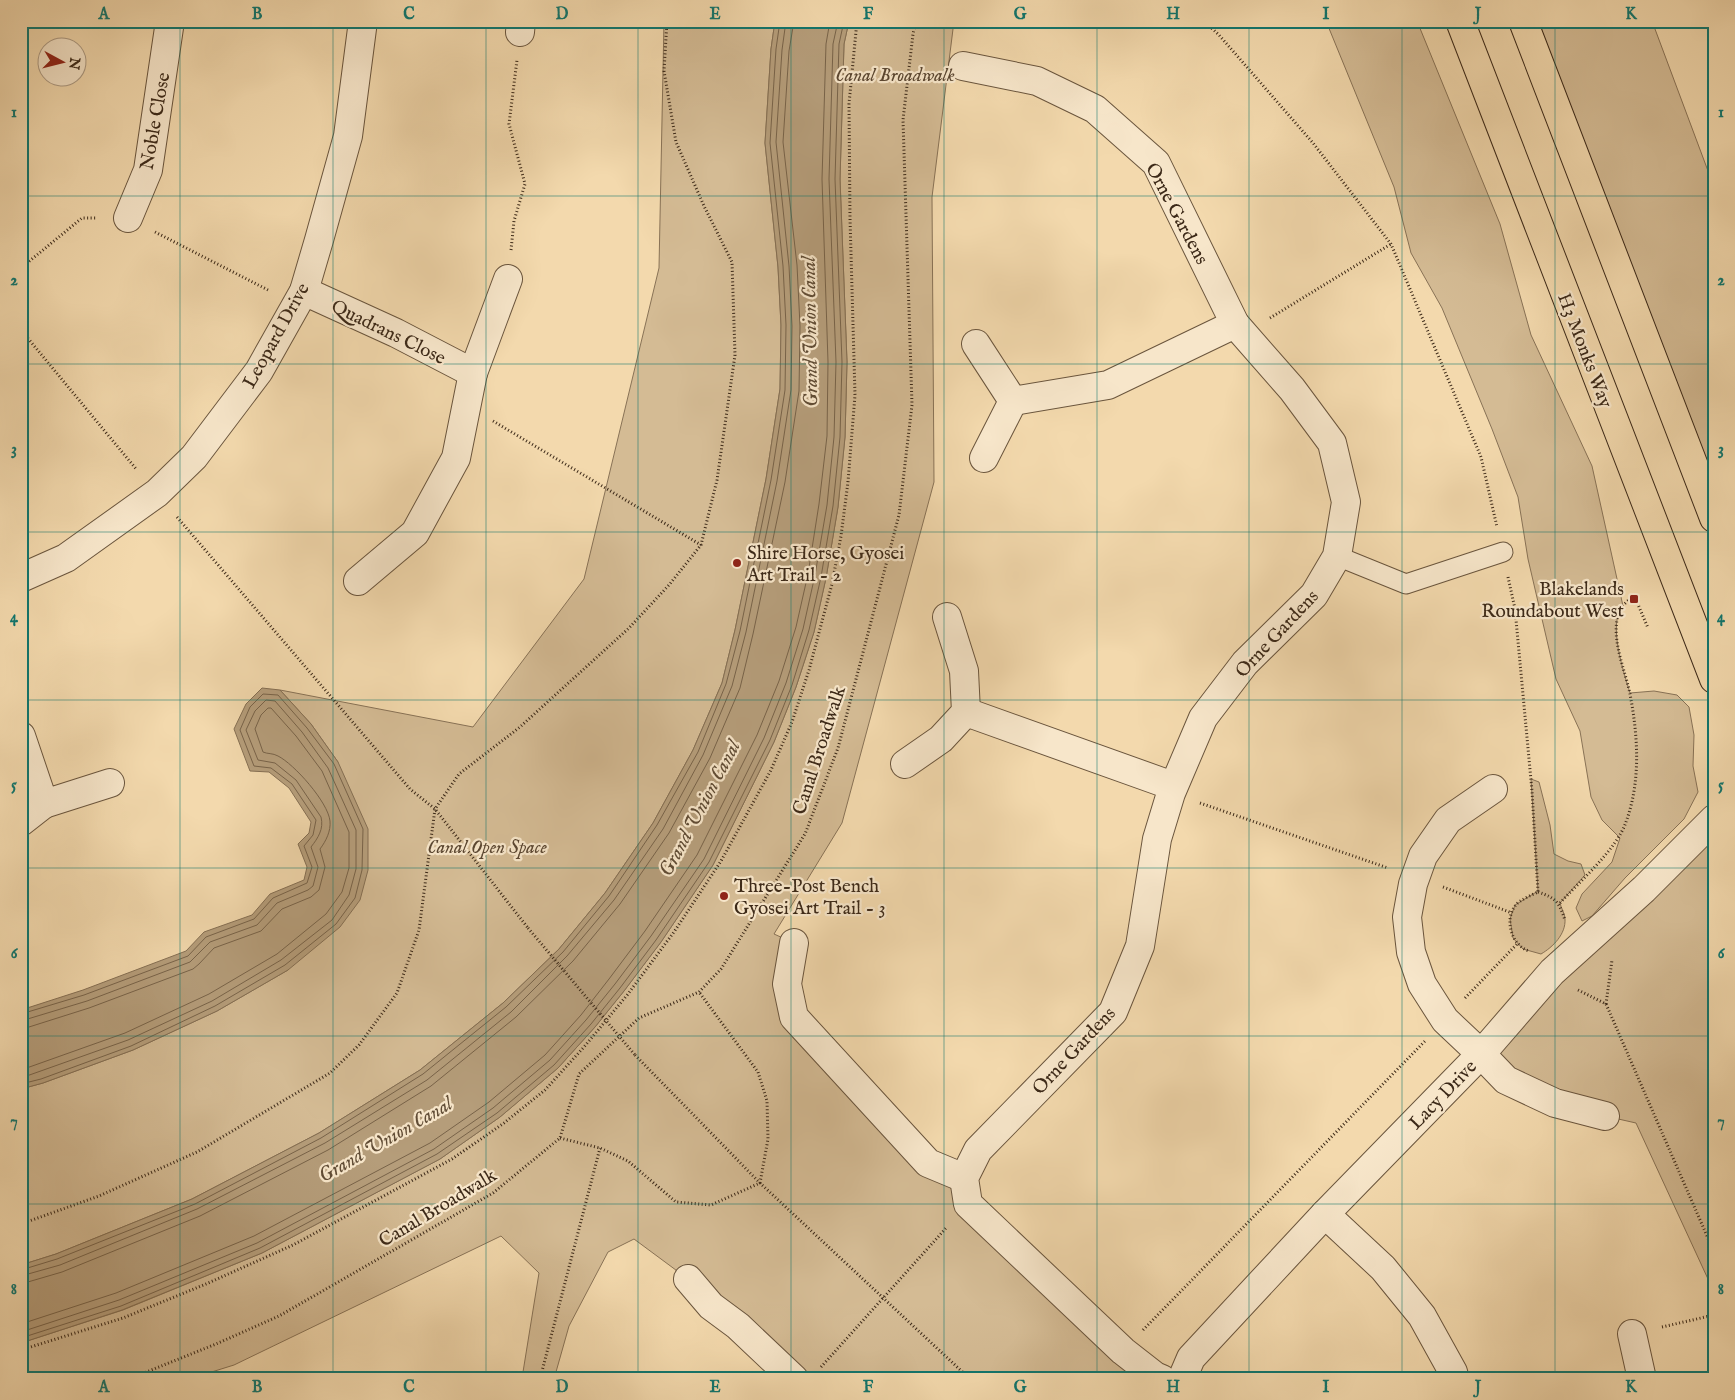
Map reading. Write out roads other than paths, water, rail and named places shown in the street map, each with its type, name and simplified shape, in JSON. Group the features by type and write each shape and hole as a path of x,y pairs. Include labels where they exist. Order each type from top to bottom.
{"main road":[{"name":"H3 Monks Way","path":"1460,21 1714,679"},
{"path":"1523,21 1714,518"}],"street":[{"name":"Noble Close","path":"128,218 148,170 170,21"},
{"name":"Leopard Drive","path":"21,578 66,558 157,494 194,457 260,371 304,291 348,136 363,21"},
{"name":"Orne Gardens","path":"964,66 1037,81 1095,109 1156,163 1240,330 1292,389 1332,443 1346,502 1337,556 1314,595 1245,663 1203,718 1172,790 1157,839 1140,946 1113,1012 978,1150 966,1191"},
{"path":"358,581 415,532 456,458 474,373 508,279"},
{"name":"Quadrans Close","path":"304,291 396,333 474,373"},
{"path":"1013,401 1108,385 1240,330"},
{"path":"976,344 1013,401"},
{"path":"984,458 1013,401"},
{"path":"905,764 942,738 966,712 964,671 947,617"},
{"path":"966,712 1172,790"},
{"path":"21,736 44,804"},
{"path":"21,822 44,804 110,783"},
{"path":"1492,789 1448,820 1423,856 1415,877 1407,917 1411,952 1422,984 1445,1020 1506,1080 1554,1103 1605,1116"},
{"name":"Lacy Drive","path":"1182,1379 1190,1358 1325,1214 1481,1054 1552,972 1644,890 1714,819"},
{"path":"794,943 787,984 794,1016 928,1163 966,1191 1123,1351 1155,1376 1162,1379"},
{"path":"1325,1214 1383,1268 1422,1316 1455,1379"},
{"path":"688,1279 710,1306 805,1375"},
{"path":"1632,1334 1642,1379"}],"lane":[{"path":"1337,556 1406,584 1503,552"}],"water":[{"name":"Grand Union Canal","path":"775,21 849,21 844,44 840,179 847,362 845,437 838,507 826,578 814,632 796,687 774,742 713,865 661,942 624,991 558,1068 500,1117 440,1159 262,1253 122,1310 21,1343 21,1265 56,1254 192,1199 319,1133 420,1070 503,1003 559,949 605,893 653,823 693,750 722,683 735,630 766,479 780,389 781,325 778,267 765,143 771,49"},
{"path":"262,688 280,690 311,724 338,762 368,829 368,870 360,900 340,927 288,970 217,1011 133,1050 43,1083 21,1089 21,1010 83,990 186,951 204,932 252,915 270,894 304,880 307,867 298,844 309,833 311,822 289,788 269,772 250,771 234,729 246,704"}],"place":[{"name":"Shire Horse, Gyosei Art Trail - 2","path":"737,563"},
{"name":"Blakelands Roundabout West","path":"1634,599"},
{"name":"Three-Post Bench Gyosei Art Trail - 3","path":"724,896"}],"park label":[{"name":"Canal Broadwalk","path":"895,74"},
{"name":"Canal Open Space","path":"487,846"}]}
